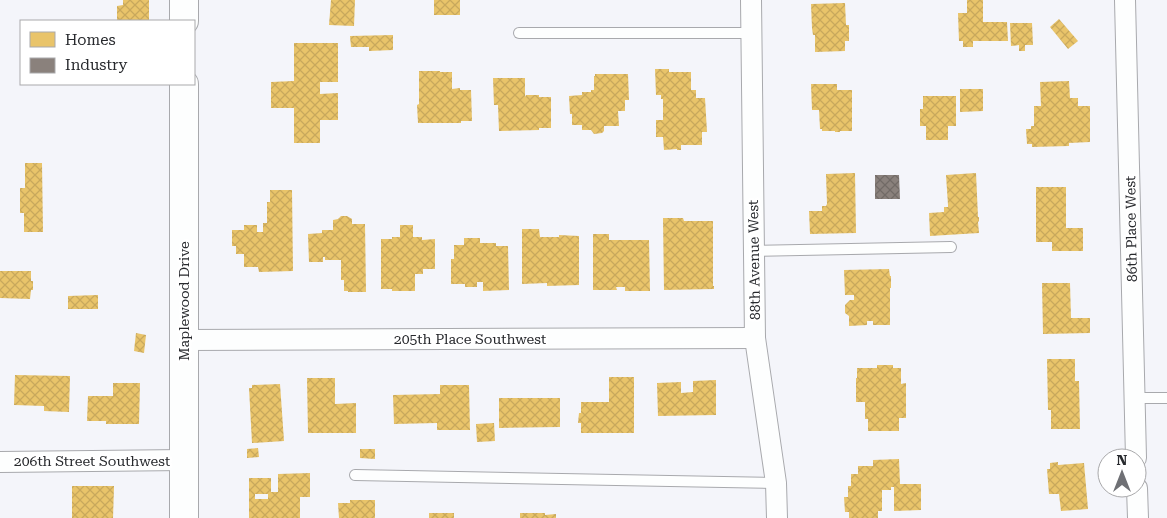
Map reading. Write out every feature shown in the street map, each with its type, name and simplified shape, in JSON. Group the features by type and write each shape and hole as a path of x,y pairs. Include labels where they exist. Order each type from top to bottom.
{"street":[{"path":"184,0 184,20"},
{"name":"88th Avenue West","path":"751,0 755,338 776,483 777,518"},
{"name":"86th Place West","path":"1125,0 1136,448"},
{"name":"Maplewood Drive","path":"184,85 184,518"},
{"name":"205th Place Southwest","path":"184,340 755,338"},
{"name":"206th Street Southwest","path":"0,462 184,460"},
{"path":"1137,498 1138,518"}],"lane":[{"path":"518,33 751,33"},
{"path":"754,251 951,247"},
{"path":"1135,398 1167,398"},
{"path":"355,475 776,483"}],"building: Homes":[{"path":"123,0 149,0 149,20 117,20 117,6 123,5"},
{"path":"331,0 355,0 354,26 329,25"},
{"path":"434,0 460,0 460,15 434,15"},
{"path":"967,0 983,0 983,22 1007,22 1008,41 973,41 973,47 963,47 963,41 959,41 958,13 967,13"},
{"path":"845,3 846,25 849,25 849,41 845,41 845,51 815,52 811,4"},
{"path":"1059,19 1078,41 1068,49 1050,27"},
{"path":"1010,23 1032,23 1033,45 1025,45 1025,51 1019,51 1019,45 1011,46"},
{"path":"393,35 393,50 369,51 369,47 351,47 350,36"},
{"path":"294,43 338,43 338,82 320,82 320,94 338,93 338,120 320,120 320,143 294,143 294,108 271,108 271,82 294,81"},
{"path":"655,69 669,69 669,72 691,72 691,90 696,90 696,98 705,98 707,132 702,132 702,145 681,145 681,150 664,150 663,137 656,137 656,120 663,120 663,99 661,99 661,95 656,95"},
{"path":"419,71 452,72 452,89 471,90 472,121 461,121 461,123 418,123"},
{"path":"595,74 628,74 629,100 625,100 625,111 618,111 619,126 604,126 602,133 594,134 591,130 582,130 582,125 572,125 569,96 582,95 582,92 594,90"},
{"path":"493,78 525,78 525,97 526,95 539,95 539,97 551,97 551,128 499,131 498,105 494,105"},
{"path":"1069,81 1070,98 1078,98 1078,106 1090,106 1090,142 1069,143 1069,146 1032,147 1032,144 1027,144 1026,129 1031,129 1031,126 1034,126 1034,106 1041,106 1040,82"},
{"path":"811,84 837,84 837,90 852,90 852,131 835,132 822,131 820,129 819,110 812,110"},
{"path":"960,89 983,89 983,111 960,112"},
{"path":"923,96 956,96 956,126 948,126 948,140 926,140 926,126 920,126 920,109 923,109"},
{"path":"25,163 42,163 43,232 24,232 24,213 20,213 20,188 25,188"},
{"path":"855,173 856,233 810,234 809,211 822,211 822,206 827,204 826,174"},
{"path":"976,173 979,233 930,236 929,213 944,212 944,207 948,207 946,175"},
{"path":"1036,187 1066,187 1066,228 1083,228 1083,251 1052,251 1052,242 1036,242"},
{"path":"270,190 292,190 293,271 259,272 258,267 244,267 244,254 236,254 236,246 232,246 232,230 244,230 244,225 257,225 257,232 263,232 263,223 267,223 267,202 270,202"},
{"path":"341,216 347,216 352,219 352,224 365,224 366,292 344,291 344,280 341,280 341,260 325,260 325,257 323,257 323,262 309,262 308,234 322,233 322,230 333,230 333,220"},
{"path":"663,218 683,218 684,221 713,221 714,289 664,290"},
{"path":"400,225 413,225 413,237 422,237 422,240 435,239 435,269 423,269 423,274 415,274 415,291 381,289 381,239 400,237"},
{"path":"522,229 539,229 540,237 559,237 559,235 579,236 579,285 547,286 547,283 522,284"},
{"path":"593,234 609,234 609,240 649,240 650,291 625,291 625,287 616,287 617,290 593,290"},
{"path":"464,238 480,238 480,243 496,243 496,246 508,246 509,290 483,291 483,282 477,282 477,287 465,287 465,284 451,284 451,259 454,259 454,245 464,245"},
{"path":"889,269 891,276 890,325 873,325 873,321 867,321 867,325 849,326 849,316 845,313 845,305 850,300 854,300 854,295 845,295 844,270"},
{"path":"0,271 31,271 33,290 31,290 30,299 0,298"},
{"path":"1042,283 1070,283 1071,318 1090,318 1090,333 1043,334"},
{"path":"98,295 98,309 68,309 68,296"},
{"path":"136,333 146,335 144,353 134,351"},
{"path":"1047,359 1075,359 1075,381 1079,381 1080,429 1051,429 1051,410 1048,410"},
{"path":"877,365 893,365 893,368 901,368 901,384 906,383 906,418 899,418 899,431 868,431 868,419 865,419 865,402 856,402 857,368 877,368"},
{"path":"15,375 70,376 69,412 44,411 44,406 14,405"},
{"path":"609,377 634,377 634,433 581,433 581,423 578,423 579,413 581,413 581,402 609,402"},
{"path":"307,378 335,378 335,404 356,403 356,433 308,433"},
{"path":"716,380 716,415 658,416 657,383 681,382 681,393 693,392 693,381"},
{"path":"113,383 140,383 139,424 106,424 106,421 87,421 88,396 113,396"},
{"path":"280,384 284,441 252,443 249,388 252,388 252,385"},
{"path":"440,385 469,385 470,430 437,430 437,423 394,424 393,395 440,394"},
{"path":"499,398 560,398 560,427 499,428"},
{"path":"494,423 495,441 477,442 476,424"},
{"path":"258,448 259,457 247,458 247,449"},
{"path":"360,449 375,449 375,459 360,458"},
{"path":"899,459 900,484 921,484 921,510 894,511 894,487 891,487 891,490 882,490 882,511 878,511 878,518 849,518 849,512 845,512 844,497 848,497 848,486 851,486 851,474 858,474 858,466 873,466 873,460"},
{"path":"1058,462 1058,465 1084,463 1088,509 1061,511 1059,494 1049,494 1047,469 1050,469 1050,463"},
{"path":"310,473 310,497 300,497 300,518 249,518 249,478 271,478 271,492 278,492 278,474","holes":["255,494 268,494 268,499 255,499"]},
{"path":"72,486 114,486 113,518 72,518"},
{"path":"350,500 375,500 375,518 339,518 338,503 350,503"},
{"path":"429,513 454,513 454,518 429,518"},
{"path":"520,513 556,514 556,518 520,518"}],"building: Industry":[{"path":"875,175 899,175 900,199 875,199"}]}
